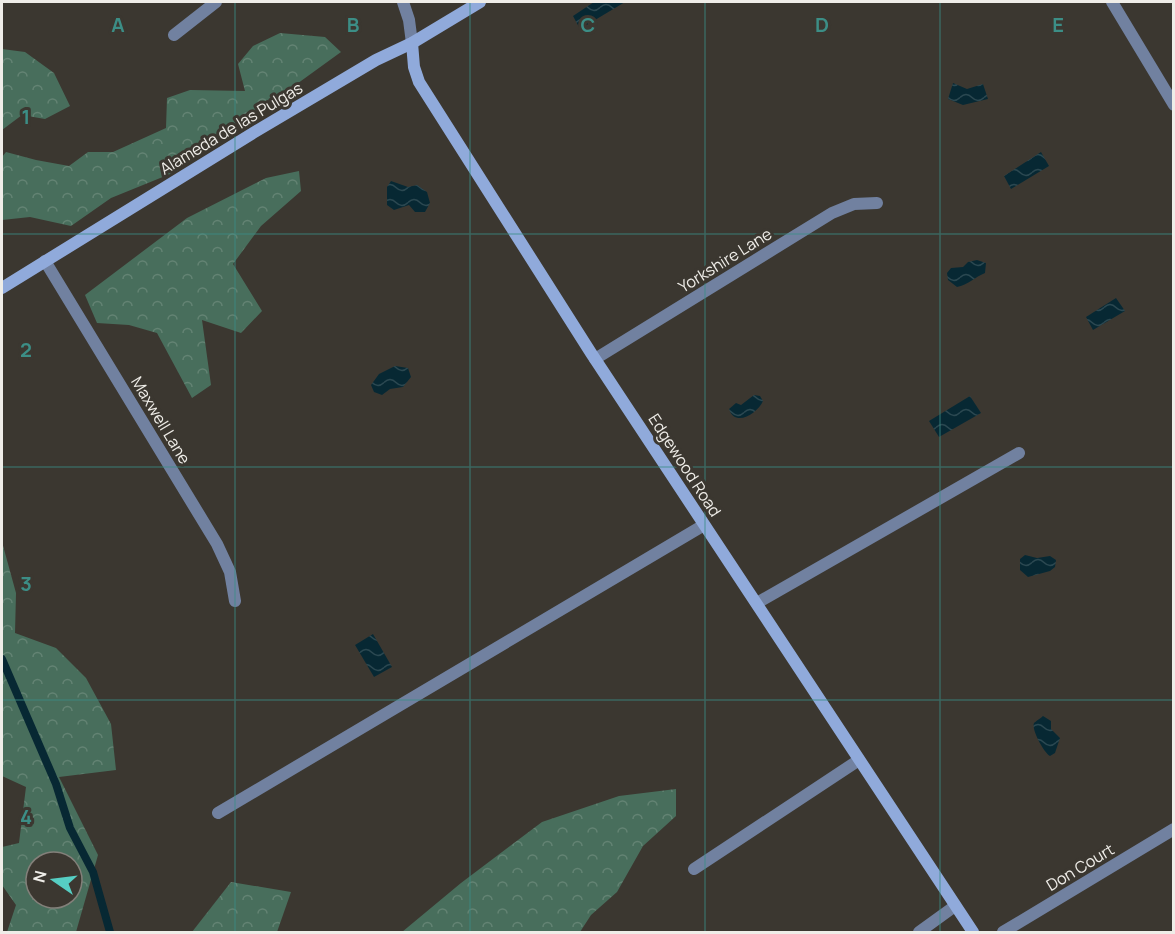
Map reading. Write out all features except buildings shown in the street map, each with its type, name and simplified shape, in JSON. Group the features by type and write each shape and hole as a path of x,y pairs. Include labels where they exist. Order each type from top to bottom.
{"main road":[{"name":"Alameda de las Pulgas","path":"2,288 376,60 412,43 480,2"},
{"name":"Edgewood Road","path":"412,43 414,67 419,82 595,359 972,933"}],"street":[{"path":"174,35 216,2"},
{"name":"Edgewood Road","path":"403,2 409,20 412,43"},
{"path":"1112,2 1173,105"},
{"name":"Yorkshire Lane","path":"595,359 832,213 854,204 877,203"},
{"name":"Maxwell Lane","path":"45,261 218,544 230,572 235,601"},
{"path":"757,603 1019,453"},
{"path":"218,813 704,525"},
{"path":"694,869 859,760"},
{"name":"Don Court","path":"1003,933 1173,830"},
{"path":"919,933 955,906"}],"green space":[{"path":"280,33 325,37 341,52 175,172 111,198 71,226 30,217 2,220 2,157 6,152 69,166 88,152 113,152 166,128 167,98 190,90 245,91 238,64 253,46"},
{"path":"2,49 25,52 54,73 70,106 45,119 22,115 2,130"},
{"path":"299,171 301,191 261,226 233,264 262,311 241,333 202,320 211,385 192,398 157,333 129,325 97,323 85,295 187,218 266,178"},
{"path":"2,542 16,593 15,633 56,648 86,678 111,724 116,770 59,777 98,855 84,904 84,850 24,850 24,910 82,910 76,932 7,932 16,905 2,885 2,847 19,843 26,787 2,776"},
{"path":"676,789 676,816 643,846 617,892 591,915 580,932 402,932 461,883 542,822 619,796"},
{"path":"231,882 291,892 277,932 192,932"}],"water":[{"path":"594,2 625,2 580,29 573,16"},
{"path":"953,83 967,89 983,84 988,99 963,105 948,99"},
{"path":"1041,152 1049,166 1011,189 1004,176"},
{"path":"391,181 408,187 417,185 427,192 430,203 425,212 415,212 409,205 394,210 387,205 387,187"},
{"path":"977,260 986,263 985,273 957,287 948,280 947,273 951,268 963,267 968,262"},
{"path":"1116,298 1125,311 1093,330 1086,317"},
{"path":"395,366 408,368 411,377 403,387 390,389 382,395 374,392 371,385 379,374"},
{"path":"754,395 760,396 763,401 752,414 741,418 732,415 729,409 736,403 741,405"},
{"path":"970,396 981,413 939,437 929,421"},
{"path":"1025,555 1037,558 1050,556 1056,560 1055,567 1050,571 1028,577 1020,570 1020,559"},
{"path":"373,634 392,667 374,677 355,645"},
{"path":"1043,716 1051,721 1051,729 1060,738 1055,753 1050,756 1034,730 1034,723"}],"waterway":[{"path":"2,659 56,784 70,828 93,872 110,932"}]}
